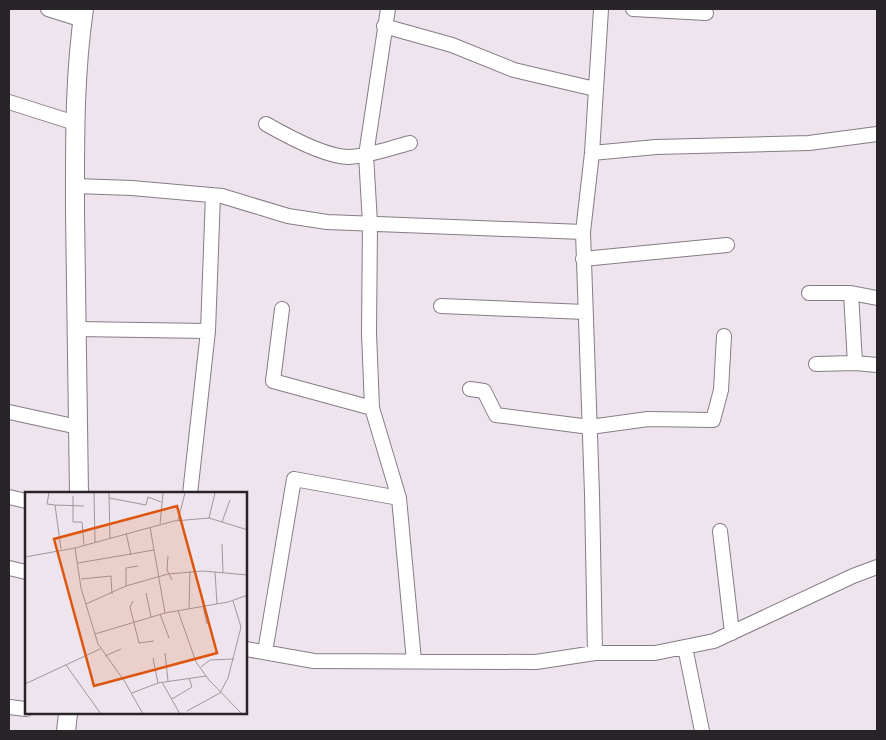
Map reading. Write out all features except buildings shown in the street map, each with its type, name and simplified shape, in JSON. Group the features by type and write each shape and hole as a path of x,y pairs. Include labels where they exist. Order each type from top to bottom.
{"street":[{"path":"48,9 83,14 75,123 79,492"},
{"path":"388,9 366,155 370,223 369,333 372,408 399,498 414,661"},
{"path":"595,654 583,232 592,152 601,9"},
{"path":"633,9 706,13"},
{"path":"384,26 452,45 514,70 596,89"},
{"path":"9,103 75,123"},
{"path":"266,124 298,143 347,157 366,155 410,143"},
{"path":"592,152 656,147 809,143 877,134"},
{"path":"75,186 132,188 214,195 288,216 327,222 583,232"},
{"path":"190,492 208,331 214,195"},
{"path":"583,259 727,244"},
{"path":"808,292 851,293 877,298"},
{"path":"851,293 855,363"},
{"path":"441,306 585,312"},
{"path":"282,309 273,381 372,408"},
{"path":"76,329 208,331"},
{"path":"470,389 484,391 496,415 590,427 648,419 713,420 721,390 724,336"},
{"path":"816,364 855,363 877,365"},
{"path":"9,412 78,427"},
{"path":"265,652 294,479 399,498"},
{"path":"9,497 25,501"},
{"path":"720,531 732,633"},
{"path":"9,568 25,572"},
{"path":"248,649 314,661 536,662 595,654 655,653 714,641 853,576 877,568"},
{"path":"685,647 702,731"},
{"path":"9,707 25,709"},
{"path":"66,731 67,715"}]}
